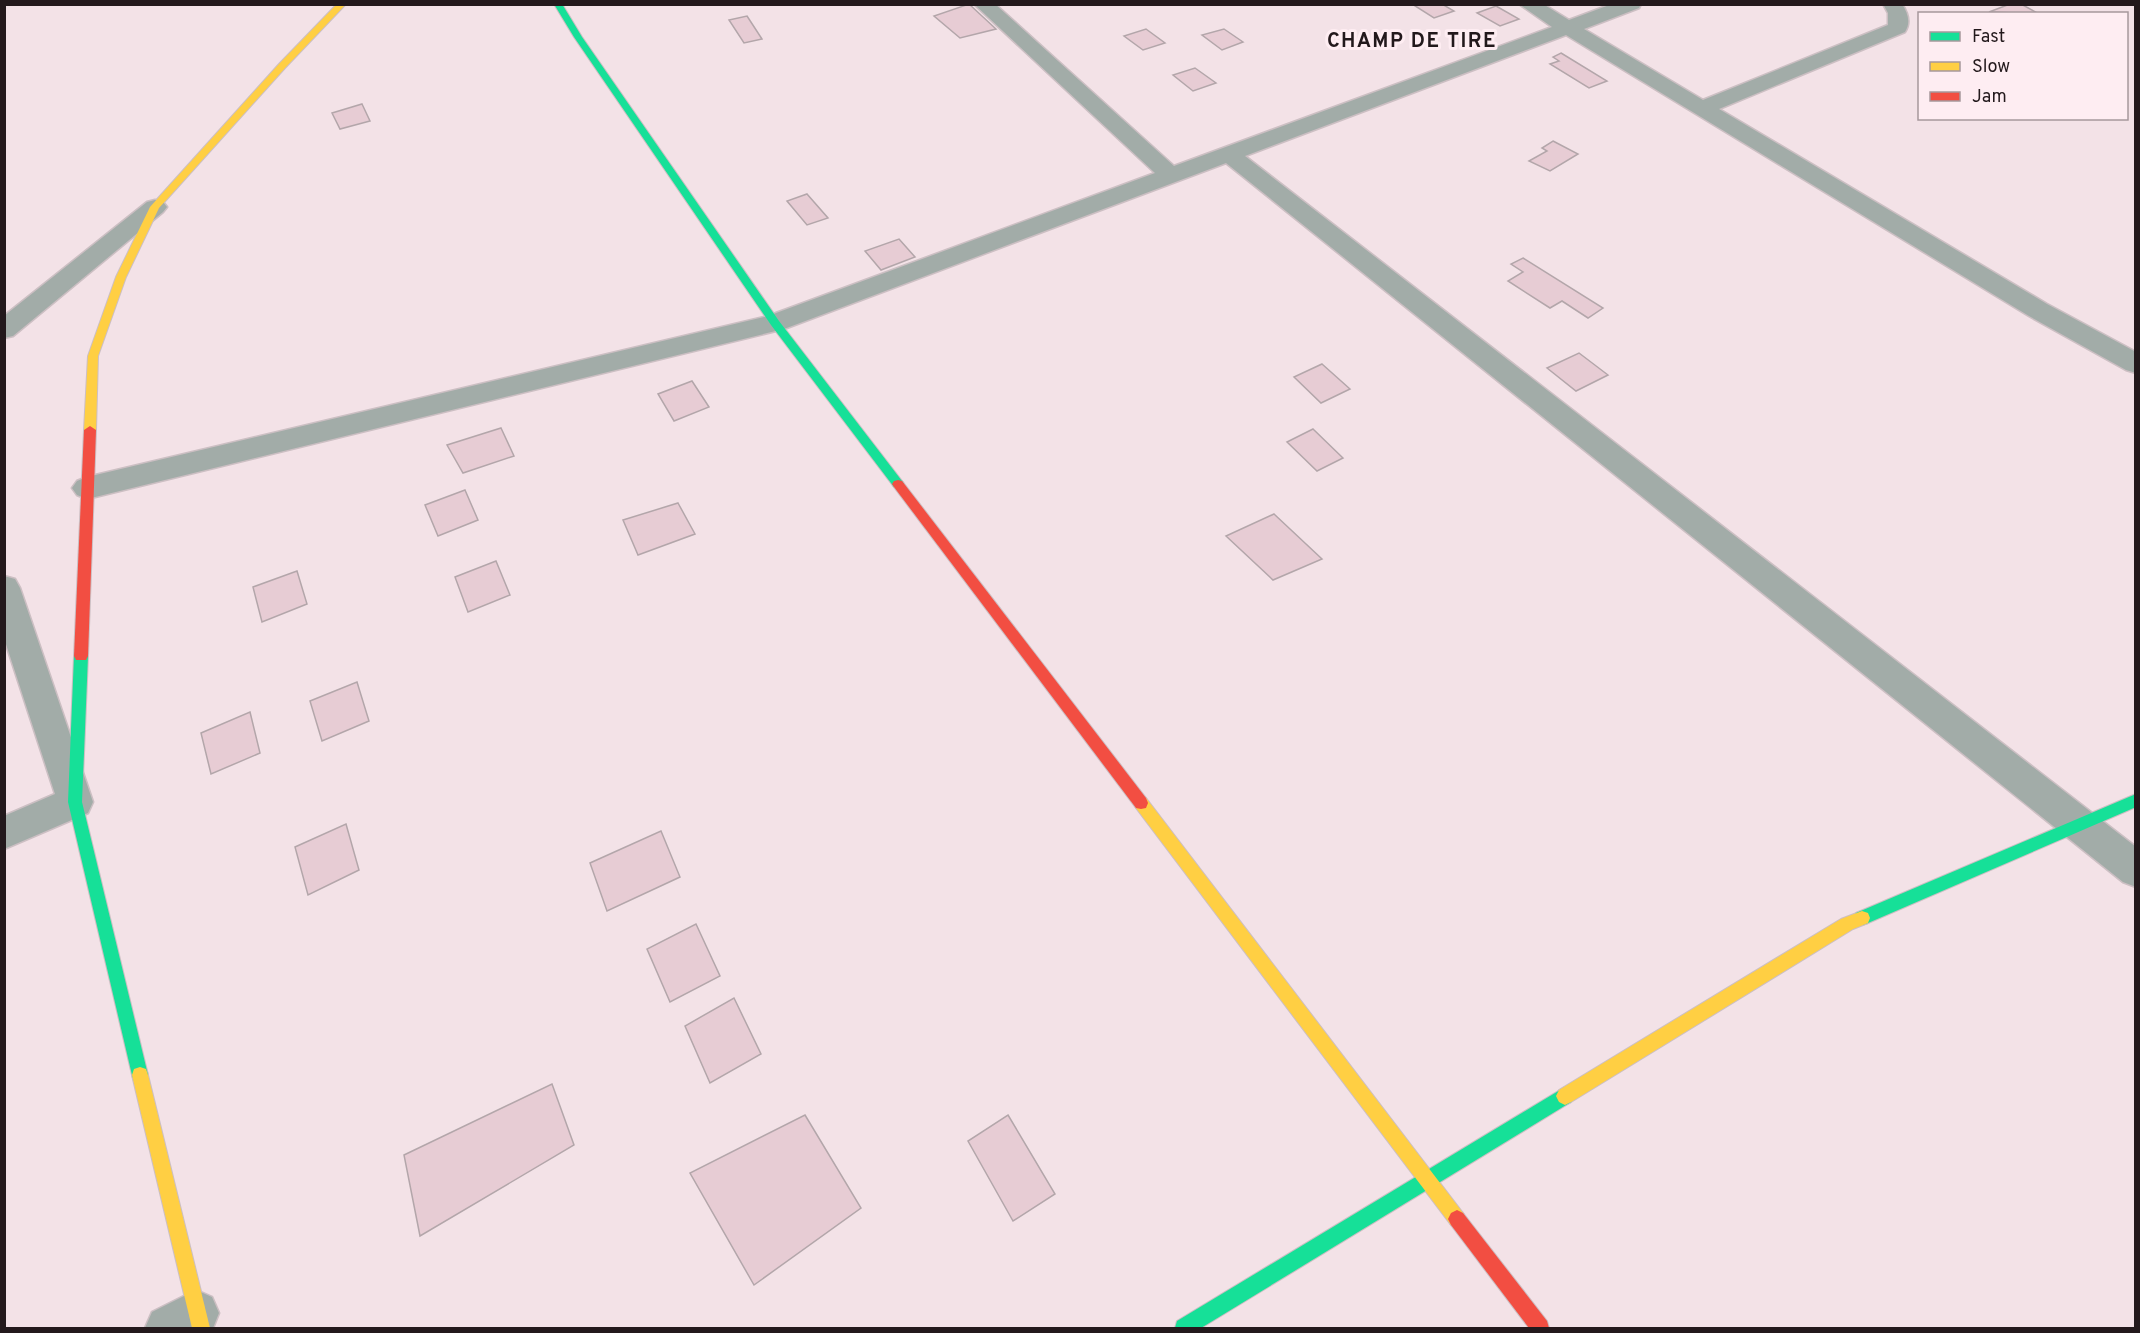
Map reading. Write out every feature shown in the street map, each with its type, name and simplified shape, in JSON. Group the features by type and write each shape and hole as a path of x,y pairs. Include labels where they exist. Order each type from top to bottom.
{"main road":[{"path":"188,1323 75,802 93,356 121,277 155,207 282,66 342,4"},
{"path":"558,4 775,323 1540,1329"},
{"path":"1184,1329 1847,924 2136,800"}],"street":[{"path":"983,4 1171,176"},
{"path":"1528,4 2038,310 2136,364"},
{"path":"87,488 775,323 1632,4"},
{"path":"1702,108 1898,28 1898,13 1892,4"},
{"path":"1227,153 2136,870"},
{"path":"4,330 155,207"},
{"path":"4,588 75,802 4,833"}],"building":[{"path":"969,4 996,29 960,38 934,16"},
{"path":"1412,4 1442,4 1454,11 1434,18"},
{"path":"2010,4 2021,4 2035,12 1989,12"},
{"path":"1496,6 1519,19 1500,26 1477,13"},
{"path":"747,16 762,39 744,43 729,20"},
{"path":"1146,29 1165,43 1143,50 1124,36"},
{"path":"1224,29 1243,42 1222,50 1202,35"},
{"path":"1561,53 1607,81 1589,88 1550,64 1559,61 1553,57"},
{"path":"1195,68 1216,83 1193,91 1173,75"},
{"path":"362,104 370,121 340,129 332,113"},
{"path":"1553,141 1578,154 1550,171 1529,161 1547,151 1542,148"},
{"path":"807,194 828,218 807,225 787,201"},
{"path":"899,239 915,257 881,270 865,251"},
{"path":"1523,258 1603,308 1588,318 1562,301 1550,308 1508,281 1523,272 1511,264"},
{"path":"1579,353 1608,375 1576,391 1547,368"},
{"path":"1322,364 1350,389 1321,403 1294,377"},
{"path":"692,381 709,407 674,421 658,394"},
{"path":"501,428 514,456 463,473 447,445"},
{"path":"1313,429 1343,458 1317,471 1287,442"},
{"path":"465,490 478,520 438,536 425,505"},
{"path":"678,503 695,534 638,555 623,520"},
{"path":"1274,514 1322,559 1273,580 1226,536"},
{"path":"496,561 510,595 468,612 455,577"},
{"path":"297,571 307,604 262,622 253,587"},
{"path":"357,682 369,721 322,741 310,701"},
{"path":"250,712 260,753 211,774 201,733"},
{"path":"346,824 359,870 308,895 295,847"},
{"path":"661,831 680,877 607,911 590,863"},
{"path":"696,924 720,976 670,1002 647,949"},
{"path":"734,998 761,1054 710,1083 685,1026"},
{"path":"552,1084 574,1145 420,1236 404,1155"},
{"path":"805,1115 861,1208 754,1285 690,1173"},
{"path":"1008,1115 1055,1194 1013,1221 968,1141"}],"traffic: fast":[{"path":"558,4 578,37 775,323 898,484"},
{"path":"81,656 75,802 140,1075"},
{"path":"1862,918 2136,800"},
{"path":"1184,1328 1565,1096"}],"traffic: slow":[{"path":"90,430 93,356 121,277 155,207 282,66 342,4"},
{"path":"1141,803 1457,1219"},
{"path":"1565,1096 1847,924 1862,918"},
{"path":"140,1075 201,1328"}],"traffic: jam":[{"path":"81,656 90,430"},
{"path":"898,484 1141,803"},
{"path":"1457,1219 1540,1328"}],"district":[{"name":"CHAMP DE TIRE","path":"1412,40"}]}
